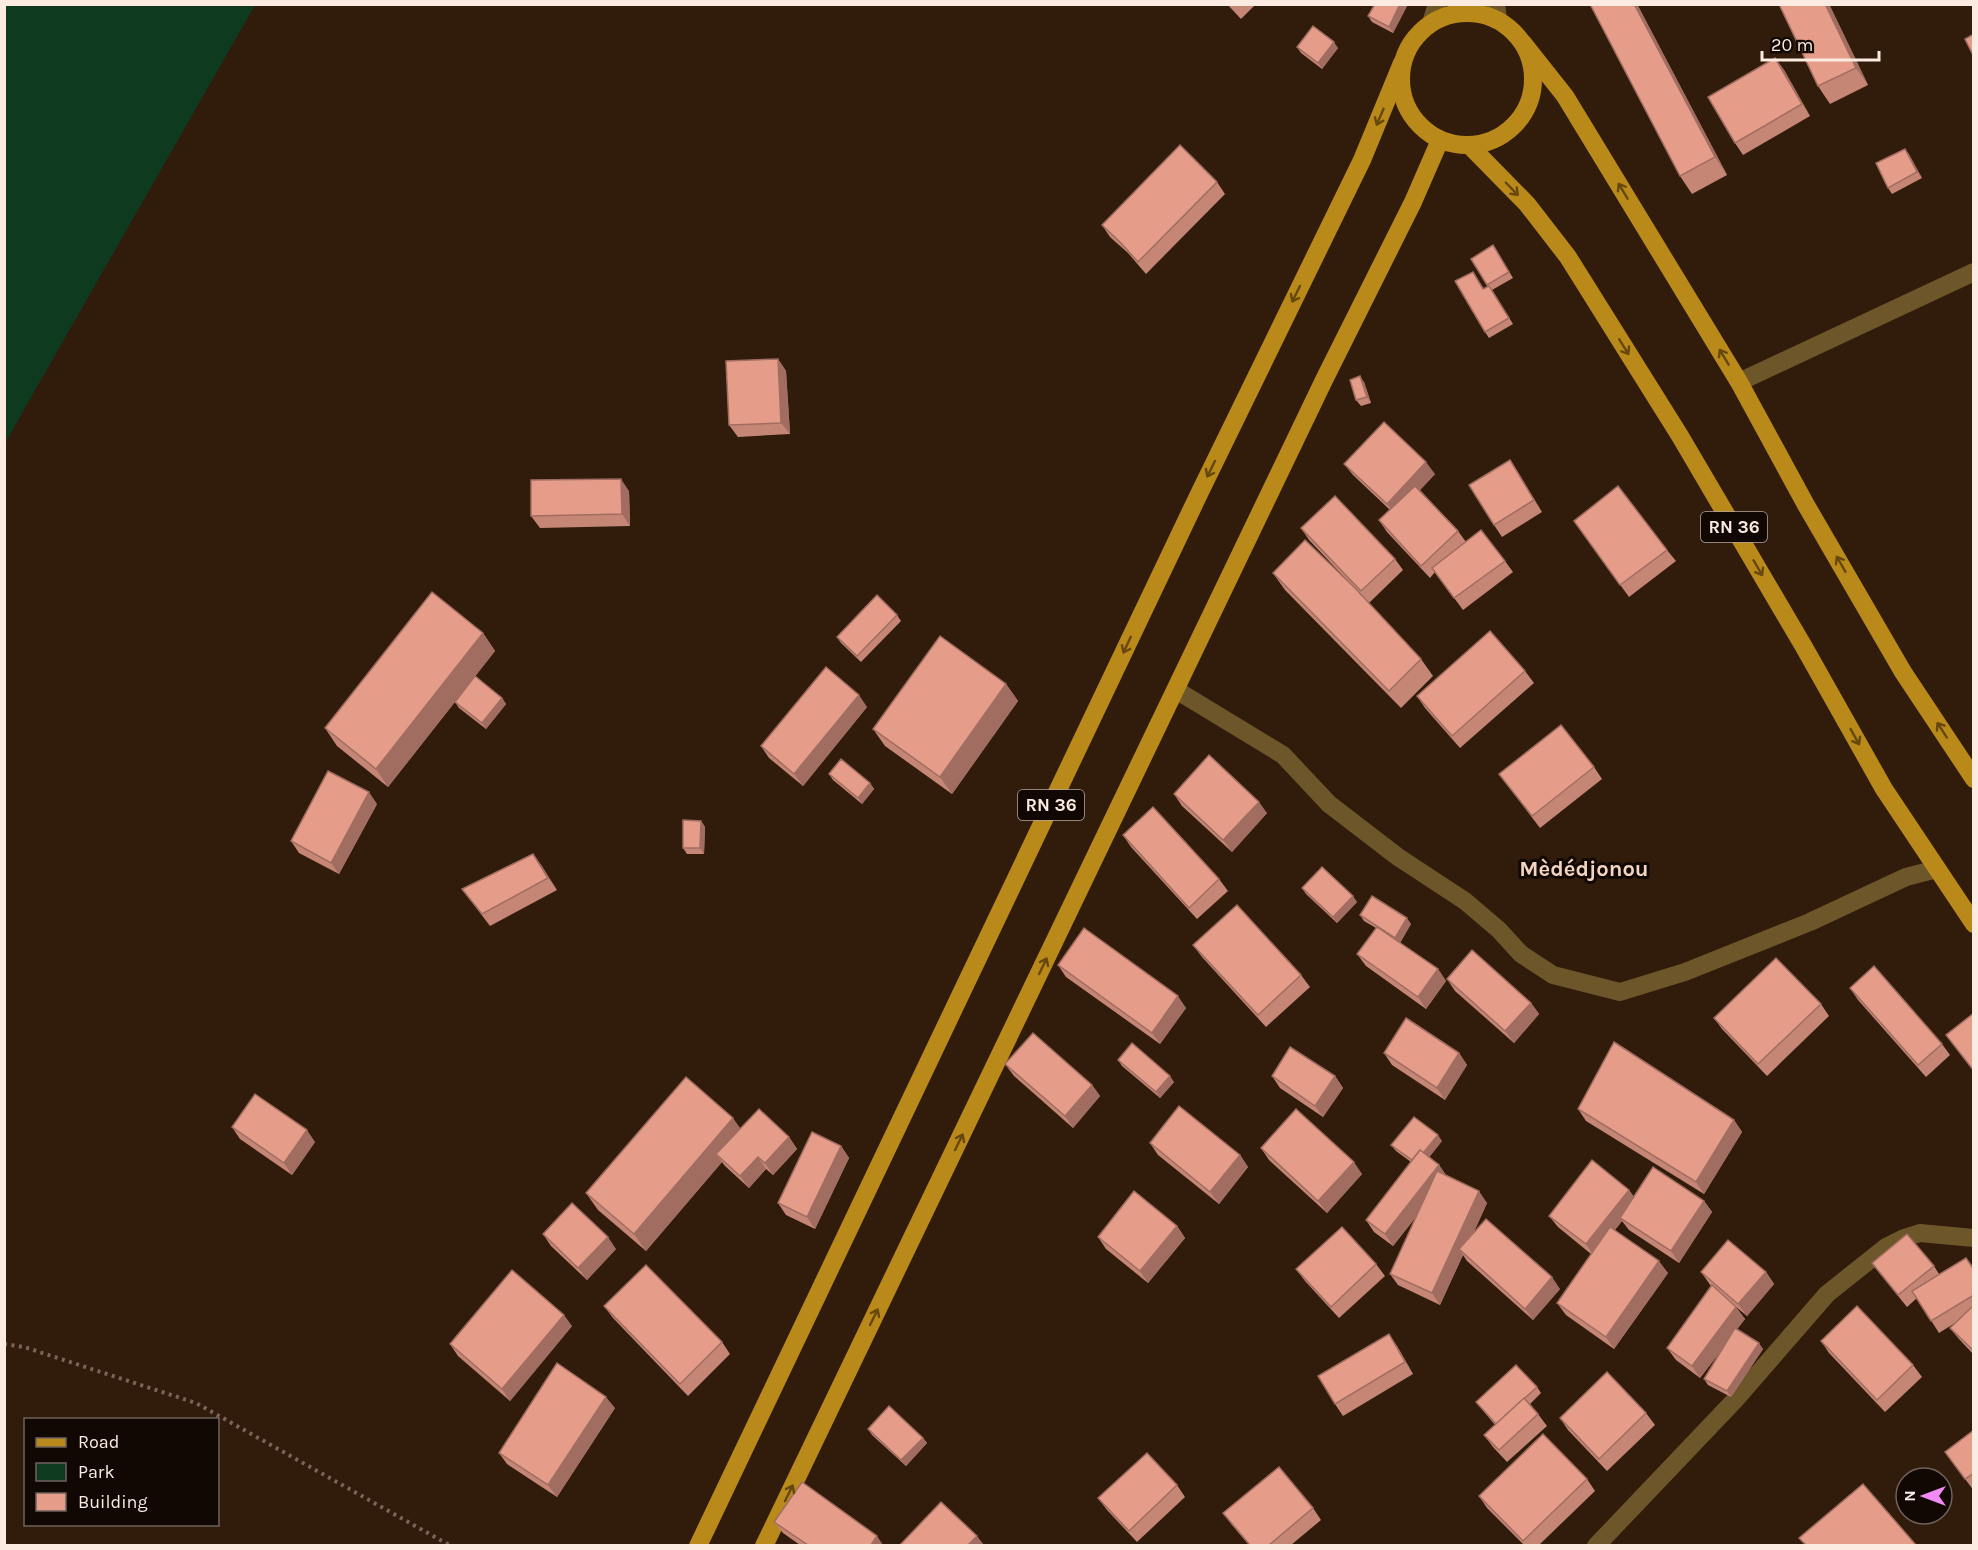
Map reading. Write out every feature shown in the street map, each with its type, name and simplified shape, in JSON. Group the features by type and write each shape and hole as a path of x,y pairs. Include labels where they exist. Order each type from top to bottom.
{"main road":[{"path":"1523,42 1534,76 1527,110 1504,136 1471,147 1440,140 1416,122 1402,94 1402,63 1413,40 1431,23 1464,12 1497,12 1523,42 1565,96 1739,382 1806,505 1903,672 1974,779"},
{"name":"RN 36","path":"698,1545 1199,494 1362,160 1402,63"},
{"name":"RN 36","path":"764,1545 1324,380 1413,202 1440,140"},
{"name":"RN 36","path":"1471,147 1527,204 1568,257 1680,436 1884,789 1974,924"}],"street":[{"path":"1431,23 1437,4"},
{"path":"1739,382 1974,272"},
{"path":"1176,690 1283,755 1329,804 1398,857 1465,901 1521,954 1553,975 1620,992 1685,972 1810,922 1906,877 1937,869"},
{"path":"1596,1545 1736,1400 1827,1294 1886,1247 1904,1238 1920,1233 1974,1238"}],"path":[{"path":"4,1344 24,1347 196,1403 451,1545"}],"green space":[{"path":"4,5 255,5 5,443"}],"building":[{"path":"1375,4 1400,4 1389,27 1368,16"},
{"path":"1590,4 1634,4 1715,157 1680,176"},
{"path":"1779,4 1825,4 1856,68 1818,86"},
{"path":"1313,26 1334,42 1318,63 1297,47"},
{"path":"1974,34 1974,57 1965,39"},
{"path":"1775,58 1802,104 1735,143 1708,97"},
{"path":"1180,145 1217,182 1138,262 1102,225"},
{"path":"1905,149 1917,172 1888,188 1876,163"},
{"path":"1493,245 1509,272 1487,285 1471,259"},
{"path":"1473,272 1483,289 1489,286 1509,318 1485,332 1455,281"},
{"path":"778,359 781,423 729,425 726,361"},
{"path":"1360,376 1367,397 1356,400 1350,380"},
{"path":"1384,422 1426,462 1387,504 1344,464"},
{"path":"1510,460 1534,500 1494,525 1469,485"},
{"path":"621,479 622,514 531,516 531,480"},
{"path":"1415,486 1458,531 1421,566 1379,520"},
{"path":"1618,486 1667,550 1620,585 1574,521"},
{"path":"1335,496 1395,559 1361,591 1301,528"},
{"path":"1481,530 1505,561 1454,598 1432,568"},
{"path":"1305,540 1354,587 1421,659 1389,691 1273,573"},
{"path":"432,592 483,633 376,769 325,728"},
{"path":"877,595 897,615 857,656 837,637"},
{"path":"1490,631 1525,671 1452,736 1417,696"},
{"path":"940,636 1006,684 940,777 873,729"},
{"path":"826,667 859,695 794,774 761,746"},
{"path":"475,676 502,698 482,723 455,702"},
{"path":"1561,725 1594,767 1532,816 1499,774"},
{"path":"1209,755 1259,802 1223,840 1174,794"},
{"path":"841,759 870,783 858,798 829,774"},
{"path":"328,771 369,792 331,863 291,841"},
{"path":"1153,807 1219,879 1189,908 1123,835"},
{"path":"683,820 701,821 700,848 683,848"},
{"path":"533,854 548,878 482,914 462,889"},
{"path":"1322,867 1353,896 1333,917 1302,888"},
{"path":"1372,896 1407,918 1395,938 1360,915"},
{"path":"1237,905 1301,975 1258,1015 1193,945"},
{"path":"1377,927 1438,969 1418,997 1357,954"},
{"path":"1084,928 1178,996 1152,1033 1058,965"},
{"path":"1472,950 1531,1003 1505,1031 1447,979"},
{"path":"1776,958 1821,1004 1758,1064 1714,1018"},
{"path":"1874,966 1942,1044 1918,1065 1850,988"},
{"path":"1974,1013 1974,1071 1946,1035"},
{"path":"1406,1018 1459,1053 1437,1088 1384,1053"},
{"path":"1033,1033 1092,1085 1065,1116 1005,1064"},
{"path":"1614,1042 1734,1120 1696,1182 1578,1109"},
{"path":"1132,1043 1170,1076 1156,1092 1118,1060"},
{"path":"1290,1047 1335,1076 1315,1106 1272,1076"},
{"path":"686,1077 733,1118 634,1234 586,1193"},
{"path":"255,1094 307,1130 284,1163 232,1127"},
{"path":"1179,1106 1240,1155 1210,1192 1150,1143"},
{"path":"759,1109 789,1137 765,1163 758,1157 740,1176 716,1154"},
{"path":"1296,1109 1354,1162 1318,1201 1261,1148"},
{"path":"1414,1117 1438,1135 1423,1153 1420,1150 1412,1160 1391,1145"},
{"path":"812,1132 841,1146 807,1217 778,1203"},
{"path":"1420,1150 1439,1165 1385,1234 1366,1220"},
{"path":"1592,1160 1629,1190 1586,1244 1549,1216"},
{"path":"1653,1167 1704,1201 1671,1251 1620,1218"},
{"path":"1437,1171 1479,1191 1432,1293 1390,1274"},
{"path":"1134,1191 1177,1226 1140,1271 1098,1237"},
{"path":"572,1203 608,1237 578,1268 543,1234"},
{"path":"1486,1219 1552,1277 1525,1309 1459,1249"},
{"path":"1342,1227 1376,1264 1331,1307 1296,1269"},
{"path":"1610,1227 1659,1261 1606,1337 1557,1303"},
{"path":"1907,1234 1934,1266 1898,1295 1872,1263"},
{"path":"1728,1240 1766,1272 1738,1304 1701,1272"},
{"path":"1966,1258 1974,1270 1974,1295 1931,1321 1912,1291"},
{"path":"646,1265 722,1342 680,1384 604,1306"},
{"path":"512,1270 564,1315 502,1389 450,1344"},
{"path":"1712,1285 1736,1307 1692,1366 1667,1348"},
{"path":"1974,1305 1974,1351 1950,1328"},
{"path":"1857,1306 1913,1365 1877,1400 1821,1341"},
{"path":"1735,1328 1759,1343 1727,1391 1704,1379"},
{"path":"1389,1334 1405,1362 1335,1404 1318,1376"},
{"path":"557,1363 606,1397 548,1485 499,1453"},
{"path":"1516,1365 1537,1387 1496,1424 1476,1402"},
{"path":"1607,1372 1646,1413 1599,1459 1560,1418"},
{"path":"1524,1398 1538,1414 1499,1450 1484,1435"},
{"path":"889,1406 923,1438 901,1460 868,1429"},
{"path":"1974,1430 1974,1473 1965,1479 1945,1452"},
{"path":"1543,1434 1587,1479 1523,1541 1479,1496"},
{"path":"1147,1453 1177,1485 1129,1531 1098,1498"},
{"path":"1279,1467 1313,1508 1269,1545 1250,1545 1223,1513"},
{"path":"802,1482 877,1536 871,1545 808,1545 774,1522"},
{"path":"1863,1484 1894,1520 1894,1526 1899,1526 1916,1545 1806,1545 1799,1538"},
{"path":"941,1502 977,1536 968,1545 900,1545"}],"district":[{"name":"Mèdédjonou","path":"1584,869"}]}
